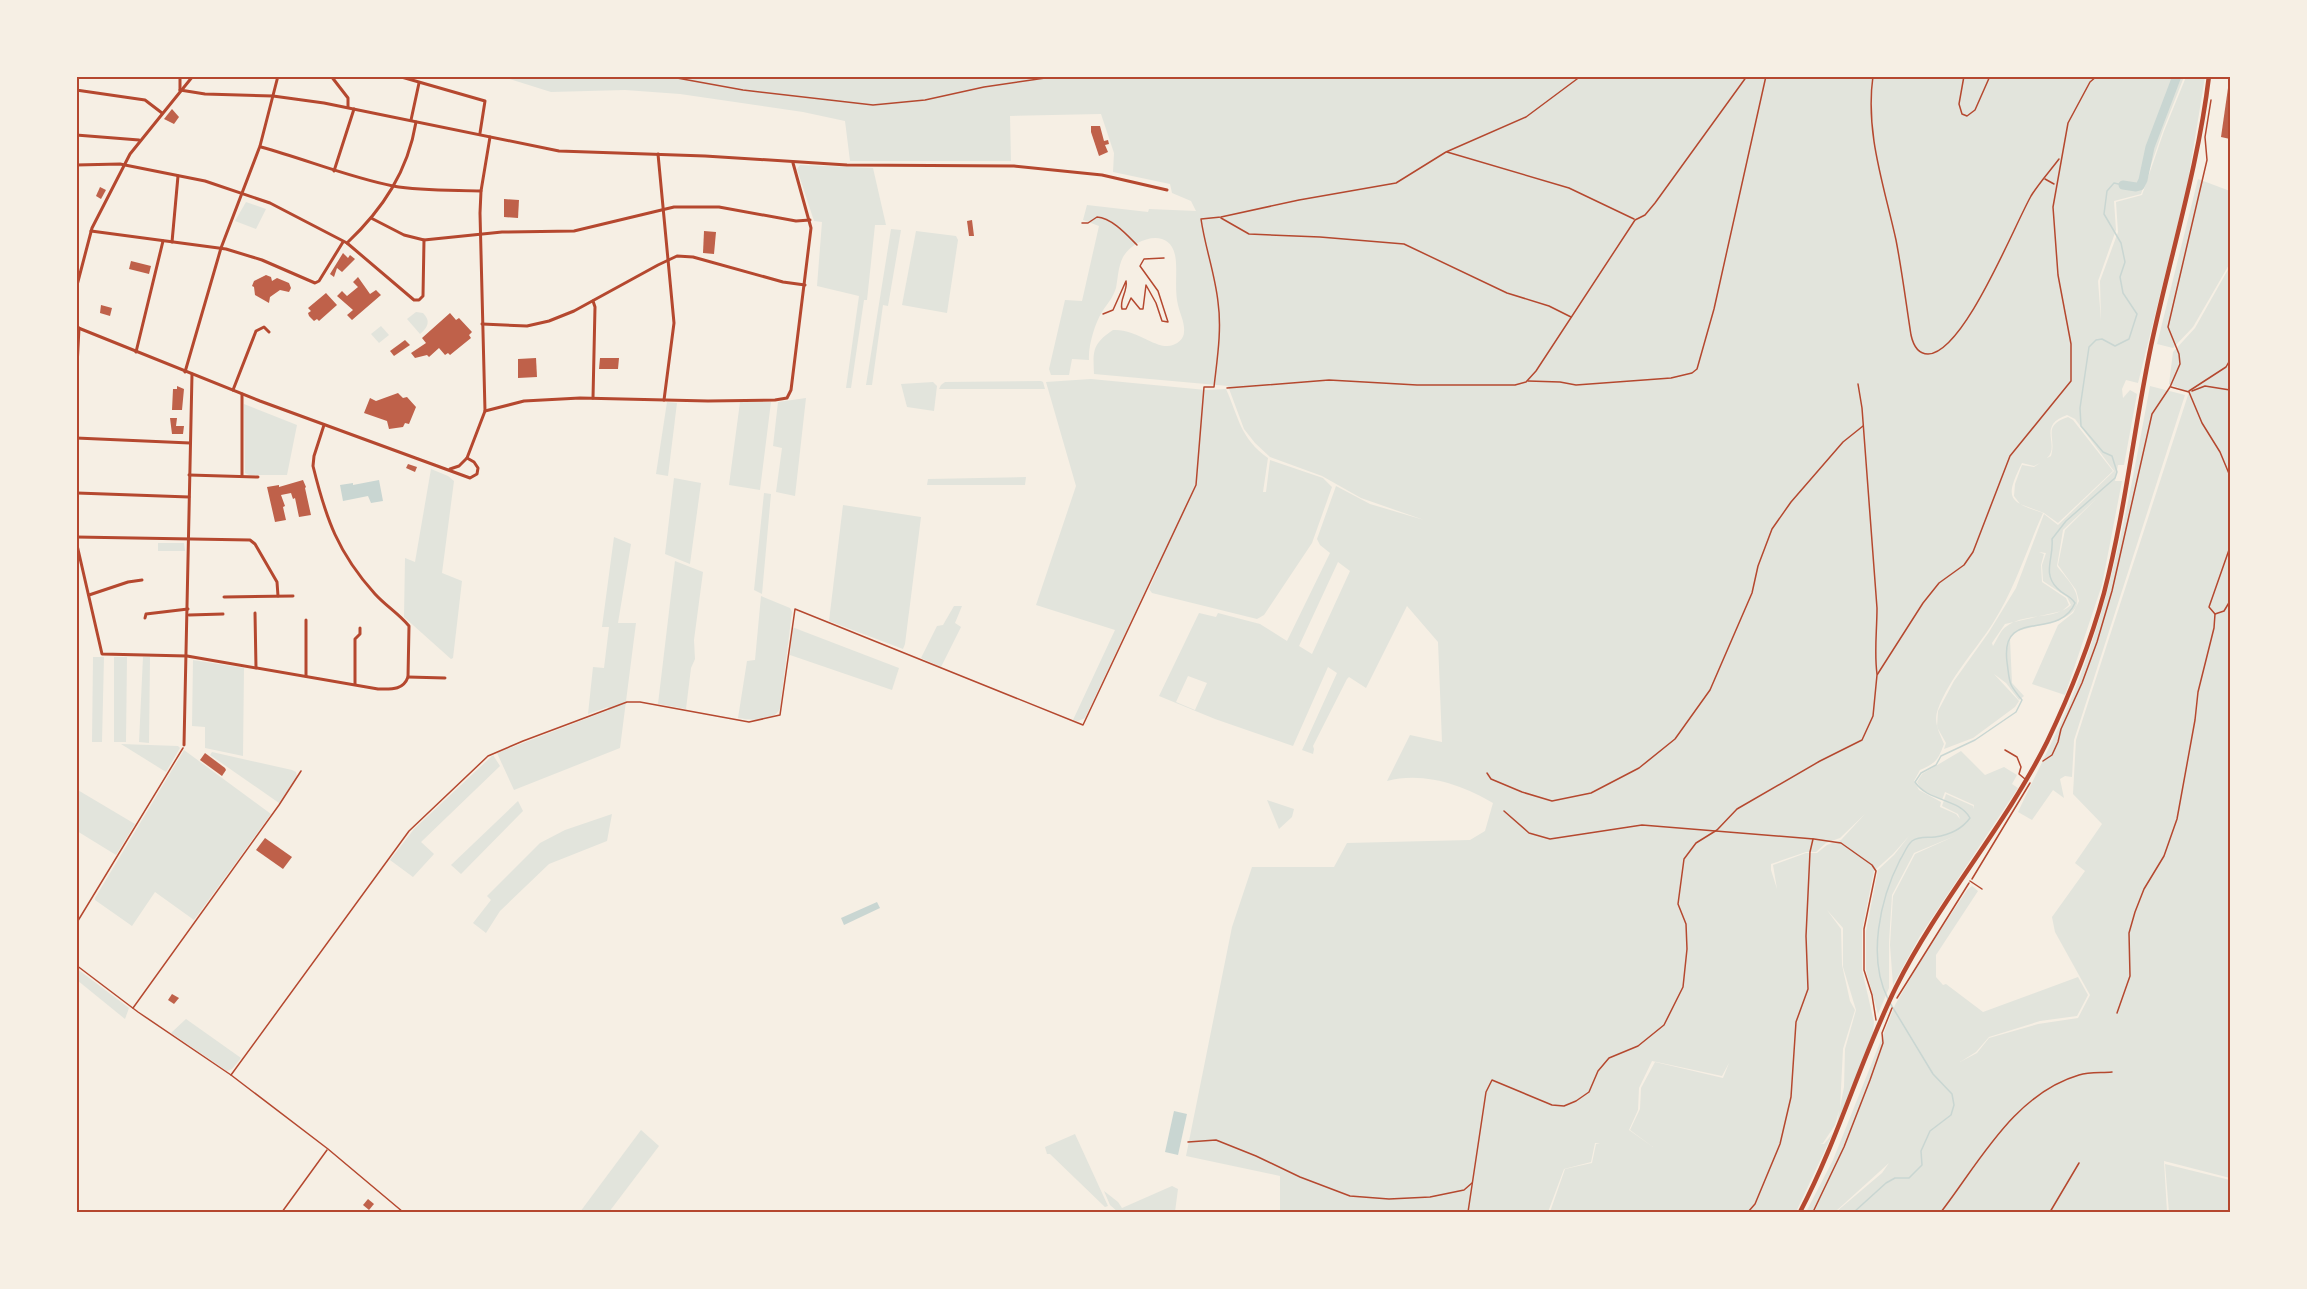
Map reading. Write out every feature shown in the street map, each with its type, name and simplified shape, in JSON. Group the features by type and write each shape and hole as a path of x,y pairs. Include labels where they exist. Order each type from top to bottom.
{"main road":[{"path":"1800,1212 1833,1142 1885,1019 1894,991 1923,939 1995,832 2026,780 2071,688 2089,640 2104,592 2151,345 2197,156 2209,76"}],"street":[{"path":"180,76 180,90"},
{"path":"77,287 91,231 124,165 139,140 193,76"},
{"path":"185,372 221,248 260,146 278,76"},
{"path":"331,76 348,98 348,107"},
{"path":"398,76 486,102 479,134"},
{"path":"411,120 419,83"},
{"path":"76,90 145,100 162,113"},
{"path":"180,90 206,94 273,96 348,107 559,151 658,154 858,166 1014,166 1102,175 1167,190"},
{"path":"334,171 354,108"},
{"path":"91,231 221,248 262,261 313,283 319,281 345,242 371,218 394,186 408,157 416,121"},
{"path":"76,135 139,140"},
{"path":"448,469 459,466 467,458 484,411 480,233 481,191 490,137"},
{"path":"260,146 334,171 394,186 426,190 481,191"},
{"path":"658,154 674,323 664,400"},
{"path":"484,411 524,401 593,398 775,400 787,398 791,390 811,234 810,220 793,163"},
{"path":"76,165 124,165 205,181 243,192 293,214 345,242 406,296 416,301 423,296 424,240"},
{"path":"172,242 178,176"},
{"path":"371,218 404,235 424,240 480,233 574,231 663,208 713,206 796,221 810,220"},
{"path":"136,352 163,241"},
{"path":"482,324 520,326 542,323 574,311 677,256 693,257 787,283 806,285"},
{"path":"593,300 595,309 593,398"},
{"path":"233,390 255,333 263,327 269,332"},
{"path":"76,386 78,328 324,425 448,469 466,478 474,477 478,468 467,458"},
{"path":"184,745 192,374"},
{"path":"76,393 76,417"},
{"path":"242,393 242,476"},
{"path":"189,497 76,493 77,537 102,654 187,656 381,689 402,687 408,677 409,626 378,597 349,562 336,539 312,463 324,425"},
{"path":"76,438 190,443"},
{"path":"189,476 258,477"},
{"path":"77,537 252,541 276,579 279,596"},
{"path":"89,595 128,582 142,580"},
{"path":"224,597 292,596"},
{"path":"145,618 146,614 188,609"},
{"path":"255,613 256,668"},
{"path":"188,615 223,614"},
{"path":"306,620 306,676"},
{"path":"355,685 355,639 360,634 360,628"},
{"path":"408,677 445,678"}],"lane":[{"path":"2006,750 2017,757 2020,767 2019,774 2026,780"},
{"path":"1970,881 1982,889"}],"path":[{"path":"666,76 743,90 873,105 925,100 984,87 1059,76"},
{"path":"231,1075 409,831 491,754 619,704 640,702 752,722 780,715 795,609 1083,725 1198,479 1204,387 1214,387 1219,325 1216,290 1201,219 1392,185 1407,178 1446,152 1521,120 1581,76"},
{"path":"1527,381 1536,371 1635,220 1645,215 1652,207 1747,76"},
{"path":"1227,388 1325,380 1417,385 1510,385 1527,381 1579,385 1673,378 1693,373 1697,369 1718,294 1766,76"},
{"path":"1873,76 1870,110 1872,138 1897,248 1912,338 1916,348 1922,353 1929,354 1940,350 1959,330 1989,284 2032,194 2060,159"},
{"path":"1965,76 1959,106 1965,116 1971,114 1976,108 1990,76"},
{"path":"2088,76 2090,82"},
{"path":"1877,675 1923,603 1939,583 1964,565 1972,552 2010,456 2071,381 2071,344 2058,275 2053,207 2055,185 2068,123 2090,82 2097,76"},
{"path":"2205,137 2207,160 2168,327 2180,354 2180,364 2170,387 2189,392 2205,386 2230,390"},
{"path":"1446,152 1569,188 1635,220"},
{"path":"2044,178 2055,185"},
{"path":"1082,223 1102,217 1124,232 1137,245"},
{"path":"1221,217 1249,234 1404,244 1510,294 1549,306 1571,317"},
{"path":"1103,314 1113,310 1126,281 1127,287 1120,305 1122,309 1126,308 1131,298 1140,309 1143,309 1145,286 1148,285 1162,321 1168,322 1158,291 1140,266 1144,259 1164,258"},
{"path":"2189,392 2226,367 2230,360"},
{"path":"1468,1212 1486,1092 1492,1080 1552,1105 1564,1106 1589,1092 1598,1071 1609,1058 1638,1046 1664,1025 1683,987 1687,949 1686,924 1678,904 1684,859 1696,843 1717,830 1737,809 1820,761 1862,740 1873,716 1877,675 1874,653 1877,639 1877,609 1858,384"},
{"path":"2189,392 2202,423 2220,452 2230,476"},
{"path":"1487,773 1492,779 1522,792 1552,801 1591,793 1639,768 1676,739 1710,690 1752,593 1758,566 1772,529 1791,502 1843,442 1863,426"},
{"path":"2117,1013 2130,976 2129,933 2135,912 2144,889 2164,856 2177,819 2198,692 2215,620 2215,614 2209,606 2230,547"},
{"path":"2215,614 2224,610 2230,601"},
{"path":"76,924 184,745"},
{"path":"132,1008 285,797 300,771"},
{"path":"1896,999 2034,777"},
{"path":"1504,811 1529,833 1551,839 1642,825 1841,843 1872,865 1876,871 1864,929 1864,970 1872,994 1876,1022"},
{"path":"1748,1212 1755,1203 1780,1144 1791,1097 1796,1022 1808,989 1806,936 1810,852 1814,839"},
{"path":"76,965 132,1008 231,1075 328,1149 403,1212"},
{"path":"1813,1212 1844,1147 1883,1043 1882,1033 1885,1019 1892,1009"},
{"path":"1941,1212 1989,1145 2024,1109 2052,1085 2081,1074 2112,1072"},
{"path":"1188,1142 1216,1140 1350,1196 1389,1199 1430,1197 1464,1190 1474,1182"},
{"path":"282,1212 328,1149"},
{"path":"2050,1212 2079,1163"}],"shaded area":[{"path":"503,77 2184,77 2141,194 2114,201 2116,230 2098,281 2101,321 2100,281 2118,232 2116,202 2142,195 2186,77 2205,77 2187,187 2138,383 2126,380 2122,389 2123,398 2130,390 2137,394 2124,465 2118,465 2115,481 2122,481 2102,585 2065,695 2032,684 2058,625 2073,613 2079,601 2076,590 2058,565 2065,530 2096,499 2063,530 2057,566 2074,589 2077,600 2075,608 2061,619 2021,630 2010,639 2012,683 2024,696 2019,700 2006,683 1994,674 2019,701 2015,707 1973,738 1944,749 1946,743 1938,728 1944,744 1940,754 1933,763 1920,770 1914,781 1919,790 1941,802 1940,807 1956,814 1960,819 1958,814 1942,806 1946,794 1973,806 1973,809 1974,805 1945,792 1942,800 1921,789 1917,782 1922,774 1961,751 1985,775 2004,767 2017,775 2012,784 2018,788 1920,936 1893,985 1890,945 1893,896 1915,854 1955,836 1914,853 1892,895 1889,942 1889,988 1878,1014 1866,970 1866,931 1878,870 1909,836 1874,871 1862,930 1862,970 1874,1022 1873,1033 1837,1124 1839,1111 1835,1125 1823,1143 1820,1143 1824,1144 1833,1133 1796,1212 1550,1212 1565,1169 1592,1163 1596,1144 1600,1143 1595,1143 1591,1162 1564,1169 1548,1212 1280,1212 1280,1176 1186,1156 1232,927 1252,867 1334,867 1347,843 1470,840 1485,831 1493,803 1456,785 1428,779 1401,778 1387,781 1410,735 1442,742 1438,642 1407,606 1366,688 1349,677 1347,679 1313,746 1313,754 1302,750 1337,673 1328,667 1293,746 1215,719 1159,696 1199,613 1216,617 1218,613 1260,624 1287,641 1330,553 1320,545 1317,539 1336,486 1370,504 1424,520 1361,498 1322,476 1270,457 1244,429 1228,386 1094,374 1097,344 1113,330 1130,332 1167,346 1179,342 1184,334 1177,299 1175,255 1171,246 1159,238 1151,238 1134,245 1123,257 1115,292 1099,317 1095,328 1089,360 1072,359 1069,375 1051,375 1049,369 1065,300 1082,301 1099,226 1083,220 1087,205 1148,212 1149,209 1196,211 1191,201 1172,193 1170,184 1113,172 1114,153 1101,114 1010,116 1011,161 850,161 845,121 803,112 680,94 625,90 551,92","holes":["2067,415 2075,419 2114,471 2058,525 2044,514 2016,588 1989,632 1954,681 1938,711 1937,726 1938,709 1943,697 1949,686 1993,623 2008,596 2043,513 2021,504 2044,513 2058,523 2113,471 2073,420 2068,417 2060,420 2052,428 2052,447 2051,430 2053,425 2058,419","2022,463 2034,466 2040,463 2034,467 2022,465 2015,484 2014,496 2020,503 2013,497 2013,484","2039,552 2046,553 2042,565 2043,581 2067,597 2071,605 2063,610 2069,605 2066,598 2042,582 2041,565 2044,554","1338,562 1350,571 1312,654 1299,646","2014,622 2001,632 1993,646 1992,643 2005,624","1188,676 1207,683 1195,710 1176,702","1865,814 1841,840 1827,845 1817,853 1806,853 1773,865 1777,889 1771,864 1806,852 1816,852 1826,843 1840,838","1827,910 1843,928 1843,967 1856,1010 1845,1049 1844,1087 1840,1108 1843,1049 1855,1010 1850,1001 1842,965 1841,929","1652,1061 1722,1076 1729,1063 1723,1078 1655,1062 1641,1088 1640,1109 1630,1130 1653,1147 1629,1130 1638,1110 1639,1088"]},
{"path":"800,165 873,168 886,225 875,225 867,300 864,300 851,388 846,388 859,296 817,286 822,222 814,221 797,169"},
{"path":"2198,179 2230,191 2230,263 2193,327 2173,348 2157,344"},
{"path":"246,202 266,209 256,229 235,221"},
{"path":"891,229 901,230 888,306 883,305 872,385 866,385"},
{"path":"916,231 956,236 958,240 947,313 902,305"},
{"path":"2230,266 2230,1178 2164,1161 2167,1212 1836,1212 1882,1173 1889,1163 1835,1212 1806,1212 1833,1160 1895,1005 1924,955 1967,890 1972,886 1978,891 1936,955 1936,977 1943,985 1946,984 1983,1012 2078,977 2088,995 2077,1016 2040,1021 1989,1037 1976,1052 1960,1062 1977,1053 1989,1038 2038,1024 2078,1018 2090,995 2055,932 2052,917 2085,871 2075,863 2102,824 2073,794 2076,740 2189,392 2169,384 2173,352 2195,328"},
{"path":"416,312 423,313 428,321 420,334 407,319"},
{"path":"381,326 389,335 379,343 371,334"},
{"path":"1091,379 1206,390 1226,389 1246,435 1251,443 1268,458 1263,492 1266,492 1270,460 1323,478 1332,487 1312,543 1264,615 1257,619 1152,593 1149,589 1158,569 1156,568 1085,718 1078,721 1073,720 1115,630 1036,605 1076,486 1046,382"},
{"path":"1041,381 1045,389 939,389 945,382"},
{"path":"933,382 937,386 934,411 907,407 901,384"},
{"path":"2150,386 2185,395 2074,740 2072,777 2065,776 2060,779 2064,798 2053,790 2032,820 2018,812 2068,707 2094,636 2114,566"},
{"path":"806,398 795,496 776,492 782,448 773,446 778,402"},
{"path":"667,402 677,403 668,476 656,474"},
{"path":"740,402 771,402 760,490 729,485"},
{"path":"244,404 297,425 287,475 249,475 245,473"},
{"path":"431,469 454,481 442,573 462,581 453,658 451,659 404,617 405,558 415,562"},
{"path":"1026,477 1025,485 927,485 928,479"},
{"path":"674,478 701,483 690,564 665,554"},
{"path":"379,480 383,501 371,503 368,496 343,501 340,485"},
{"path":"764,493 771,494 762,594 754,590"},
{"path":"843,505 921,517 903,649 829,621"},
{"path":"614,537 631,544 618,623 636,623 620,748 514,790 497,753 609,710 608,707 588,714 593,667 604,668 609,627 602,627"},
{"path":"158,543 184,543 185,551 158,551"},
{"path":"675,561 703,572 694,640 695,659 691,668 686,709 658,704"},
{"path":"761,596 790,608 792,612 780,709 767,719 738,718 747,661 755,660"},
{"path":"954,606 962,606 955,623 961,627 941,667 921,658 937,626 943,625"},
{"path":"792,627 899,668 892,690 790,655"},
{"path":"93,657 104,657 102,742 92,742"},
{"path":"114,657 127,657 126,742 114,742"},
{"path":"143,657 150,657 149,743 139,742"},
{"path":"193,660 244,668 243,756 205,748 205,727 192,726"},
{"path":"121,744 178,746 180,748 166,772"},
{"path":"184,750 271,814 194,920 155,892 132,926 95,898"},
{"path":"212,752 292,770 296,772 297,777 279,803 210,755"},
{"path":"493,755 500,766 421,842 434,854 413,877 390,860 414,829"},
{"path":"76,789 135,824 116,855 77,831"},
{"path":"1267,800 1294,809 1292,817 1279,829"},
{"path":"518,801 523,811 461,874 451,865"},
{"path":"612,814 607,841 549,864 500,911 486,933 473,923 491,900 487,896 540,843 565,830"},
{"path":"877,902 880,908 844,925 841,918"},
{"path":"76,968 129,1008 125,1019 77,980"},
{"path":"186,1019 241,1058 232,1069 227,1071 171,1033"},
{"path":"1174,1111 1187,1114 1178,1155 1165,1152"},
{"path":"641,1130 659,1146 609,1212 580,1212"},
{"path":"1075,1134 1108,1206 1105,1207 1050,1154 1047,1154 1045,1147"},
{"path":"2165,1164 2230,1180 2230,1212 2169,1212"},
{"path":"1172,1186 1178,1189 1175,1212 1118,1212 1110,1205 1104,1191 1122,1208"}],"building":[{"path":"2230,81 2230,139 2221,137"},
{"path":"172,109 179,117 174,124 164,119"},
{"path":"1091,126 1100,126 1104,141 1108,140 1109,144 1105,145 1108,152 1099,156"},
{"path":"100,187 106,190 101,199 96,196"},
{"path":"504,199 519,200 518,218 504,217"},
{"path":"972,220 974,236 969,236 967,221"},
{"path":"704,231 716,232 714,254 703,253"},
{"path":"343,253 348,258 350,255 355,259 342,272 337,268 334,277 330,274"},
{"path":"131,261 151,266 149,274 129,269"},
{"path":"266,275 271,277 272,281 277,278 289,283 291,288 289,292 280,290 270,297 269,303 255,295 252,286 254,281"},
{"path":"358,277 370,294 376,290 381,295 352,320 347,315 353,310 337,296 342,291 347,296 358,287 353,282"},
{"path":"326,293 337,305 319,321 317,319 314,321 309,316 308,313 311,311 308,308"},
{"path":"101,305 112,308 110,316 100,313"},
{"path":"450,313 456,320 459,318 472,332 469,335 471,338 450,355 448,353 445,355 439,348 429,357 427,355 415,358 411,353 426,343 422,338"},
{"path":"405,340 410,345 394,356 390,351"},
{"path":"536,358 537,377 518,378 518,359"},
{"path":"600,358 619,358 618,369 599,369"},
{"path":"177,386 184,389 182,410 172,410 173,389 177,389"},
{"path":"398,393 403,398 407,397 416,407 409,424 405,423 403,427 389,429 387,421 364,413 370,398 376,401"},
{"path":"170,418 177,418 176,426 184,426 183,434 172,434"},
{"path":"408,464 417,467 415,472 406,468"},
{"path":"303,480 311,515 299,517 295,498 293,499 291,493 281,495 286,520 275,522 267,487 279,485 279,487"},
{"path":"205,753 225,768 222,776 200,760"},
{"path":"265,838 292,857 283,869 256,850"},
{"path":"172,994 179,998 174,1004 168,1000"},
{"path":"368,1199 374,1204 369,1210 363,1205"}],"waterway":[{"path":"2123,185 2136,187 2140,186 2143,180 2150,147 2177,76"},
{"path":"1888,999 1878,965 1877,947 1882,910 1893,875 1912,841 1950,833 1970,818 1959,807 1928,793 1915,782 1921,773 1936,765 1941,756 1975,740 2016,712 2022,700 2009,679 2007,645 2012,635 2021,629 2056,621 2067,614 2075,603 2057,588 2050,577 2052,539 2066,521 2115,478 2117,472 2112,456 2103,452 2081,426 2080,408 2089,347 2096,340 2102,339 2115,346 2129,339 2137,314 2123,293 2120,277 2125,262 2121,243 2104,214 2107,191 2114,183 2123,185"},
{"path":"1854,1212 1886,1183 1895,1178 1909,1178 1922,1165 1921,1151 1930,1131 1951,1115 1954,1105 1952,1094 1933,1074 1890,1003"}]}
